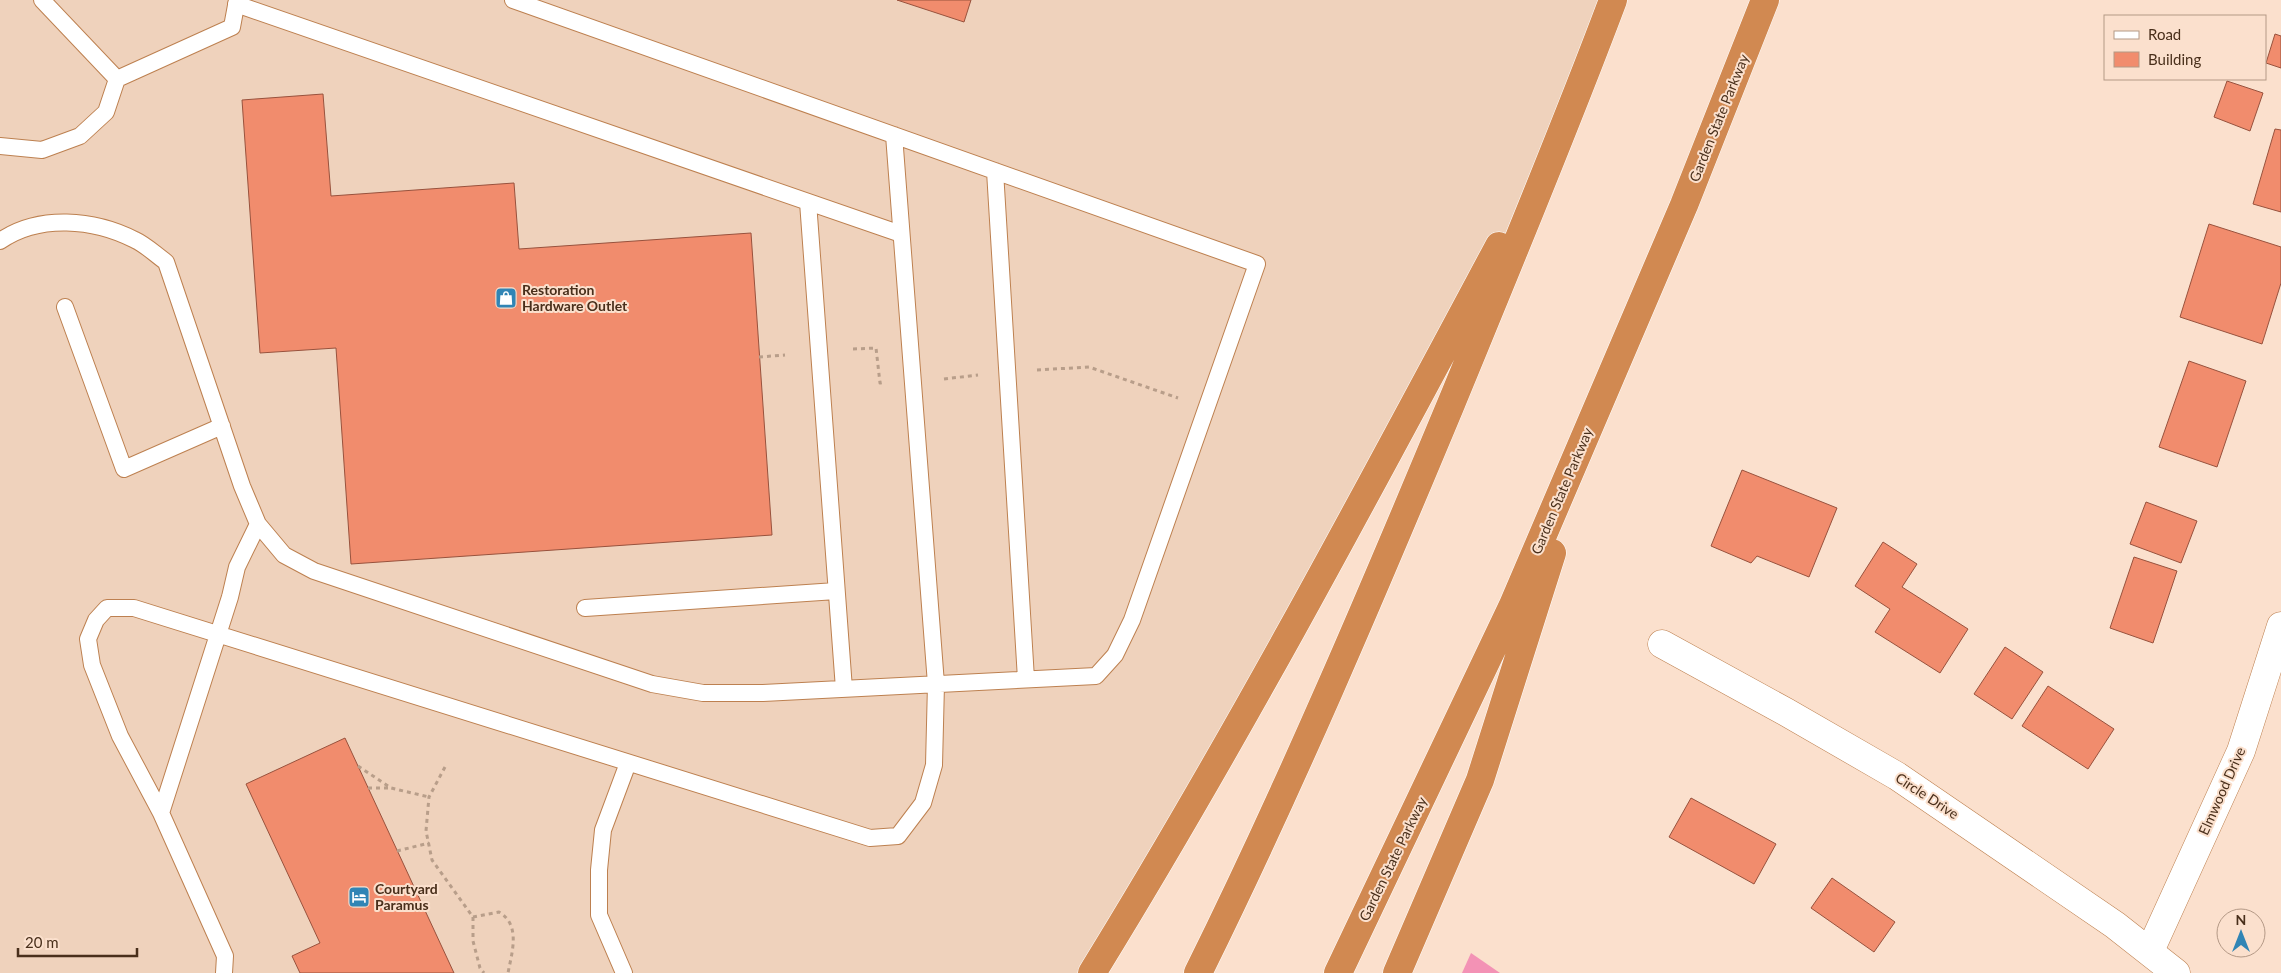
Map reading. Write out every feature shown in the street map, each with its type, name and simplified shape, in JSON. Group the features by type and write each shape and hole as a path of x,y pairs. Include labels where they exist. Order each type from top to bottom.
{"highway":[{"path":"1198,973 1328,694 1407,509 1571,113 1613,0"},
{"name":"Garden State Parkway","path":"1338,973 1421,801 1512,605 1599,407 1684,205 1765,0"},
{"path":"1092,973 1281,653 1571,113"},
{"path":"1397,973 1480,780 1599,407"}],"street":[{"name":"Elmwood Drive","path":"2150,951 2240,751 2281,626"},
{"name":"Circle Drive","path":"1662,644 1897,776 2051,880 2150,951 2176,973"}],"lane":[{"path":"42,0 117,79"},
{"path":"0,241 9,234 49,221 93,225 135,240 166,262 258,524 284,555 314,571 652,684 703,693 762,693 1096,676 1115,655 1132,620 1257,264 513,0"},
{"path":"0,146 42,150 80,136 106,112 117,79 232,27 236,2 901,234"},
{"path":"233,973 161,812 120,736 92,665 88,639 96,620 107,608 134,608 870,838 898,836 923,803 934,765 936,684 894,135"},
{"path":"995,171 1026,679"},
{"path":"808,202 844,689"},
{"path":"66,307 124,469 222,426"},
{"path":"161,812 230,597 236,567 258,524"},
{"path":"585,608 836,591"},
{"path":"624,973 598,915 598,870 603,830 628,762"},
{"path":"224,973 225,956"}],"path":[{"path":"853,349 876,348 880,383 887,382"},
{"path":"759,357 785,355"},
{"path":"1037,370 1089,367 1178,398"},
{"path":"944,379 981,375"},
{"path":"358,766 391,788"},
{"path":"445,767 429,797 426,831 432,860 473,917 473,941 480,968 484,973"},
{"path":"368,788 391,788 429,797"},
{"path":"397,851 429,843"},
{"path":"473,917 499,912 508,917 513,927 513,943 508,973"}],"shaded area":[{"path":"0,0 1613,0 1571,113 1369,489 1092,973 0,973"},
{"path":"1471,953 1500,973 1462,973"}],"building":[{"path":"897,0 971,0 964,22"},
{"path":"2275,34 2281,36 2281,68 2266,63"},
{"path":"2227,81 2263,93 2250,131 2214,117"},
{"name":"Restoration Hardware Outlet","path":"323,94 331,196 514,183 519,249 751,233 772,535 351,564 336,348 260,353 242,100"},
{"path":"2275,129 2281,130 2281,212 2253,204"},
{"path":"2209,224 2281,247 2281,283 2262,344 2180,317"},
{"path":"2189,361 2246,381 2217,467 2159,447"},
{"path":"1742,470 1837,508 1809,577 1757,556 1751,563 1711,546"},
{"path":"2146,502 2197,521 2181,563 2130,544"},
{"path":"1883,542 1917,564 1902,587 1968,629 1940,673 1875,632 1890,609 1855,586"},
{"path":"2134,557 2177,571 2153,643 2110,628"},
{"path":"2005,647 2043,672 2012,719 1974,694"},
{"path":"2048,686 2114,729 2088,769 2022,726"},
{"name":"Courtyard Paramus","path":"345,738 454,973 300,973 292,956 320,943 246,784"},
{"path":"1691,798 1776,844 1754,884 1669,837"},
{"path":"1832,878 1895,922 1874,952 1811,908"}],"place":[{"name":"Restoration Hardware Outlet","path":"506,298"},
{"name":"Courtyard Paramus","path":"359,897"}]}
